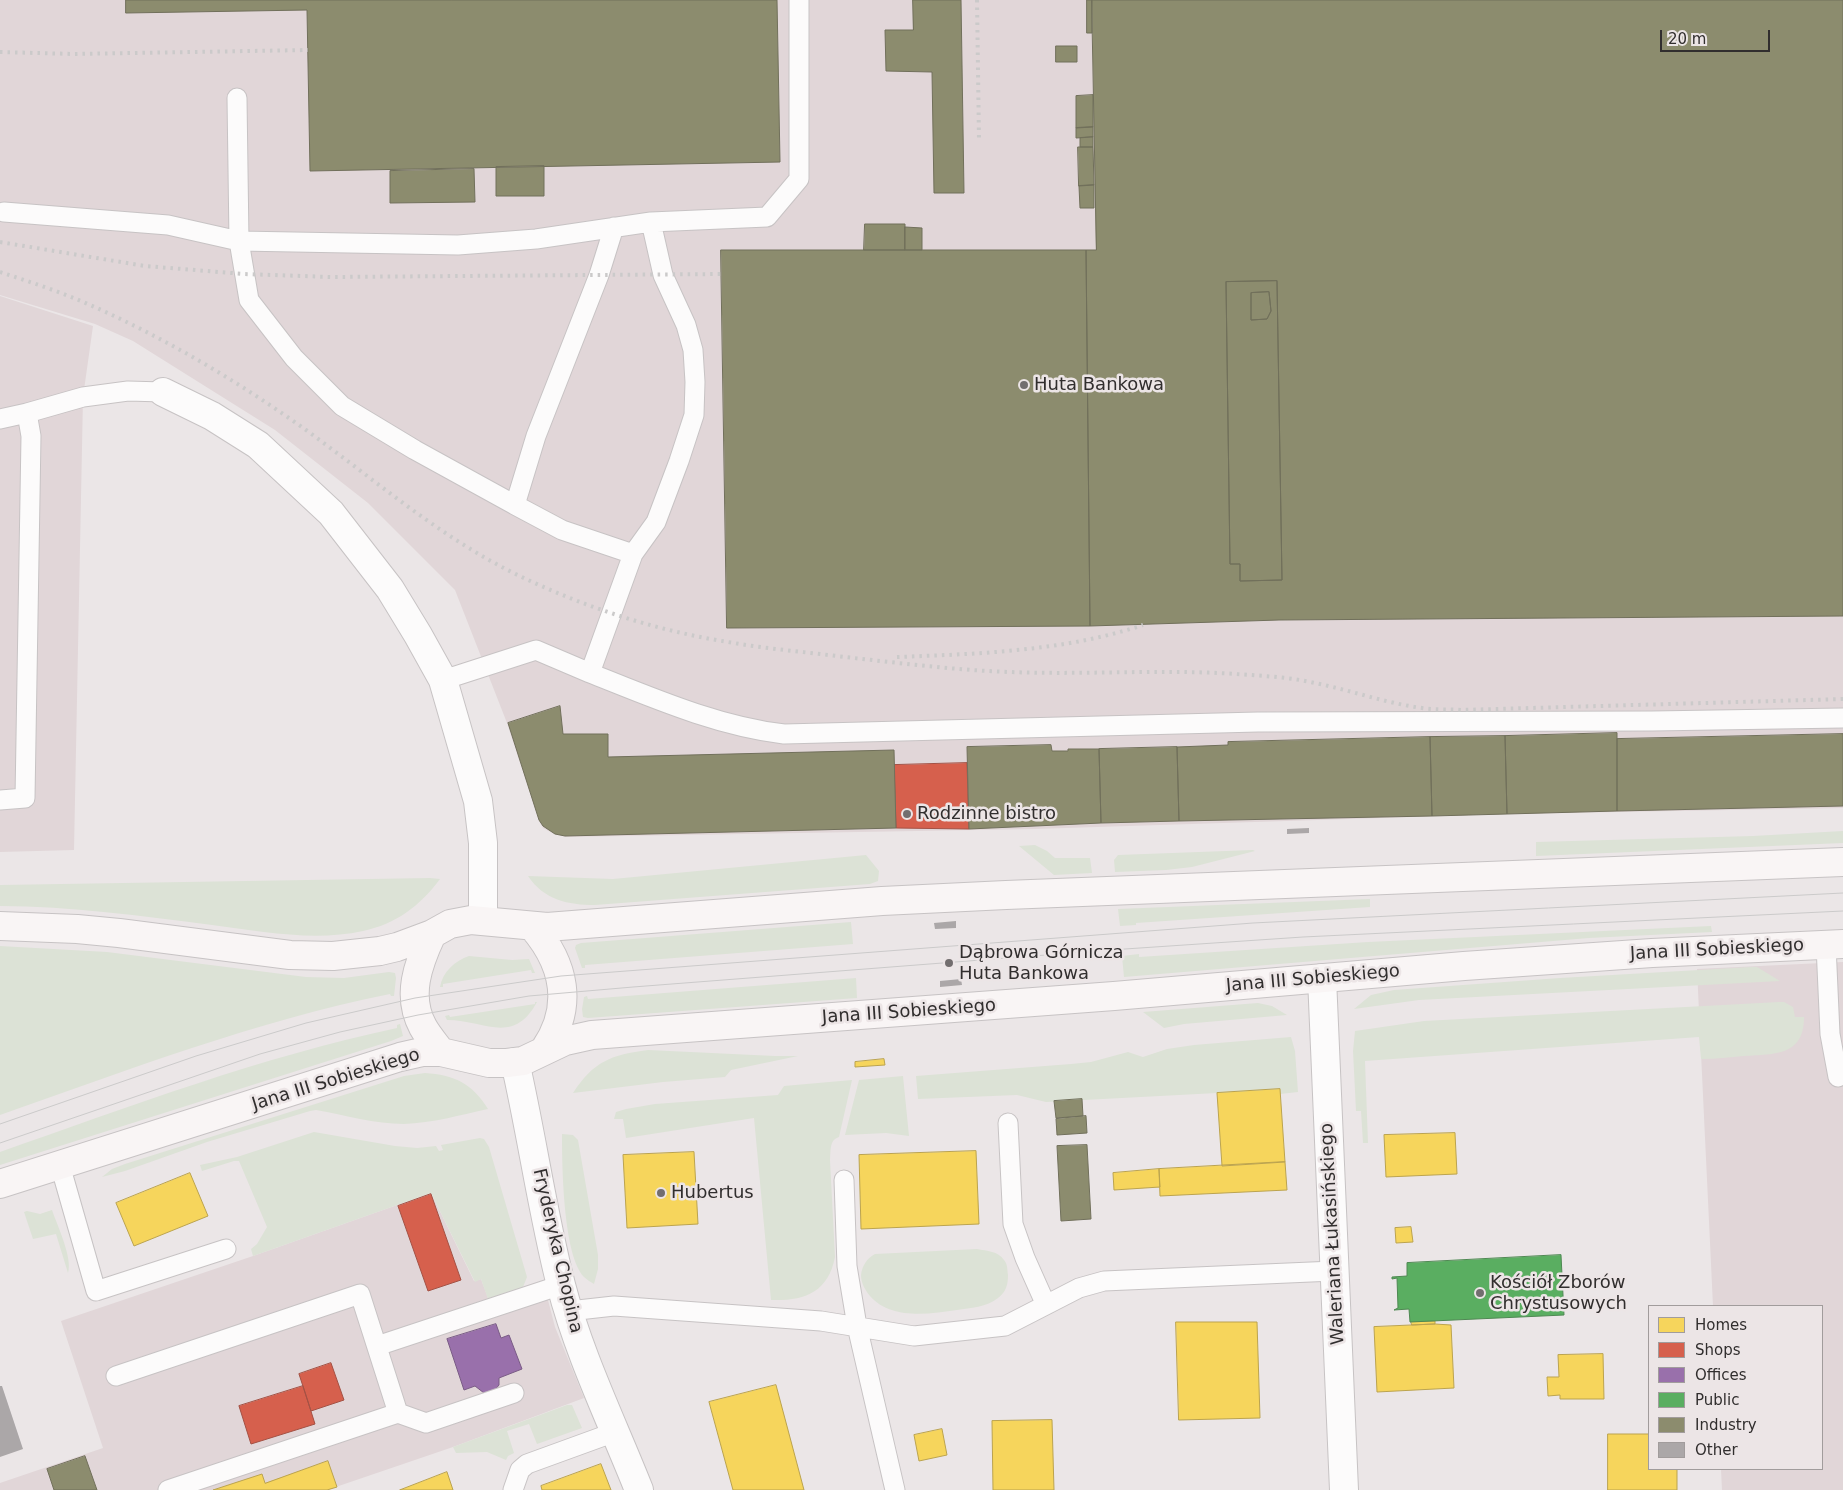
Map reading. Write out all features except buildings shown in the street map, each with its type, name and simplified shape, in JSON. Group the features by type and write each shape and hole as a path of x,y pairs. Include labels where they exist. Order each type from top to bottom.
{"main road":[{"path":"0,926 119,933 290,955 350,955 380,951 432,934 450,924 461,921 483,920 532,926 565,926 882,901 997,895 1843,862"},
{"path":"532,926 548,945 561,976 562,1016 556,1031 545,1049"},
{"path":"432,934 418,967 414,982 414,998 423,1028 442,1052"},
{"name":"Jana III Sobieskiego","path":"0,1184 400,1057 422,1052 442,1052 489,1063 515,1062 532,1057 545,1049 573,1038 592,1035 1084,999 1541,960 1835,944"}],"street":[{"path":"163,392 212,416 258,446 331,512 390,589 443,680 478,801 481,818 483,920"},
{"name":"Waleriana Łukasińskiego","path":"1322,978 1344,1490"},
{"name":"Fryderyka Chopina","path":"515,1062 561,1285 583,1354 639,1490"}],"lane":[{"path":"4,212 168,225 239,241 458,245 536,240 651,222 767,217 799,179 799,0"},
{"path":"237,98 239,241 249,300 294,358 342,406 414,450 562,530 633,554"},
{"path":"590,673 633,554 656,522 694,415 695,382 693,350 683,318 663,275 651,222"},
{"path":"515,505 536,436 600,275 614,227"},
{"path":"0,420 82,397 128,391 163,392"},
{"path":"0,800 25,798 31,436 27,412"},
{"path":"443,680 536,650 674,706 724,722 784,734 1258,722 1642,721 1843,718"},
{"path":"1835,944 1830,1034 1838,1077"},
{"path":"1008,1123 1013,1224 1025,1258 1046,1305"},
{"path":"60,1165 96,1291 226,1249"},
{"path":"844,1180 847,1266 857,1326 895,1490"},
{"path":"569,1311 614,1306 821,1321 914,1336 1005,1326 1079,1288 1104,1281 1334,1271"},
{"path":"377,1346 561,1285"},
{"path":"116,1376 360,1294 398,1413"},
{"path":"168,1490 398,1413 426,1423 514,1393"},
{"path":"513,1490 520,1470 527,1464 616,1432"}],"shaded area":[{"name":"Huta Bankowa","path":"0,0 1843,0 1843,808 1507,814 1034,829 566,837 554,834 543,828 539,821 507,723 455,590 368,503 275,430 133,341 95,324 0,295"},
{"path":"0,296 93,326 83,397 74,850 0,852"},
{"path":"1843,831 1843,843 1536,856 1536,842 1753,836"},
{"path":"1035,845 1047,851 1055,858 1090,858 1092,873 1054,875 1019,846"},
{"path":"1255,851 1192,867 1115,872 1114,860 1118,855"},
{"path":"866,855 879,871 878,881 870,884 595,905 575,904 557,900 541,891 528,876 613,879"},
{"path":"440,879 424,898 397,919 363,931 325,936 268,932 80,910 0,906 0,885"},
{"path":"1370,899 1370,907 1136,923 1136,925 1120,926 1118,909"},
{"path":"851,922 853,944 585,965 585,968 582,968 575,948 576,945 581,943"},
{"path":"1711,926 1712,932 1589,938 1124,977 1122,956 1139,954 1139,957 1368,942"},
{"path":"0,946 107,952 306,977 344,978 389,972 395,973 396,978 394,996 390,994 340,1005 241,1032 0,1115"},
{"path":"469,956 512,960 529,959 535,973 532,973 531,970 443,984 443,987 440,987 450,967"},
{"path":"1843,962 1843,1490 1722,1490 1721,1470 1823,1470 1823,1305 1713,1305 1697,969"},
{"path":"1757,967 1780,981 1419,1000 1354,1009 1371,995 1394,990"},
{"path":"856,978 857,998 583,1017 584,997 587,996 588,999"},
{"path":"537,1002 528,1015 518,1023 508,1027 497,1028 447,1020 445,1016 449,1015 450,1017 535,1004"},
{"path":"1784,1002 1793,1007 1795,1017 1804,1017 1803,1030 1793,1046 1777,1053 1766,1055 1701,1059 1699,1037 1365,1061 1368,1143 1363,1143 1361,1111 1356,1111 1353,1051 1355,1031 1424,1021"},
{"path":"1258,1003 1272,1006 1287,1015 1184,1024 1164,1028 1143,1012"},
{"path":"400,1024 403,1036 391,1041 0,1165 0,1152 98,1117 246,1068 296,1053 397,1028 397,1025"},
{"path":"1291,1037 1295,1051 1298,1092 1280,1094 1217,1093 1046,1102 1017,1095 918,1099 916,1076 1091,1062 1128,1052 1143,1057 1167,1049 1194,1045"},
{"path":"648,1050 798,1056 731,1070 725,1077 663,1082 573,1093 588,1073 604,1061 624,1054"},
{"path":"425,1073 453,1078 461,1082 482,1100 488,1109 436,1120 404,1124 371,1121 316,1110 310,1111 207,1142 125,1171 102,1177 112,1169 125,1164 404,1076"},
{"path":"903,1076 909,1136 886,1133 845,1135 859,1080"},
{"path":"852,1080 839,1137 832,1143 831,1150 835,1257 832,1269 820,1287 813,1292 794,1299 771,1300 754,1118 626,1138 623,1119 614,1119 616,1112 655,1104 778,1095 784,1086"},
{"path":"314,1132 395,1146 417,1148 436,1146 439,1151 443,1150 441,1145 480,1138 484,1139 489,1147 527,1277 523,1287 488,1299 481,1279 475,1282 431,1193 253,1256 251,1249 257,1244 267,1227 239,1161 202,1171 200,1165 237,1157"},
{"path":"562,1134 573,1135 578,1140 598,1255 598,1269 594,1284 584,1277 577,1266 572,1250 565,1209"},
{"path":"431,1193 474,1281 481,1279 488,1298 543,1281 555,1327 584,1398 453,1447 327,1490 0,1490 0,1483 103,1448 61,1321"},
{"path":"52,1210 66,1250 69,1267 68,1273 56,1234 33,1239 24,1212 40,1214"},
{"path":"977,1249 999,1255 1007,1265 1008,1282 1005,1291 994,1301 984,1305 923,1314 899,1312 879,1304 868,1294 862,1281 861,1275 864,1265 875,1254"},
{"path":"567,1405 572,1405 582,1428 537,1444 529,1424 507,1431 514,1453 508,1456 506,1460 487,1452 456,1453 453,1447"}],"tram line":[{"path":"0,1124 196,1056 306,1023 415,998 561,976 1253,923 1843,893"},
{"path":"0,1143 260,1054 340,1032 418,1015 529,996 1110,950 1303,937 1843,911"}],"railway":[{"path":"977,0 979,140"},
{"path":"0,52 74,54 308,50"},
{"path":"0,242 145,266 244,274 331,277 722,274"},
{"path":"0,272 51,289 110,314 140,328 225,376 306,430 439,529 496,564 575,600 625,618 676,632 772,649 968,670 1038,673 1208,673 1276,677 1305,681 1408,706 1432,709 1461,710 1843,699"},
{"path":"897,657 1022,650 1053,646 1083,641 1143,625"}],"place":[{"name":"Huta Bankowa","path":"1024,385"},
{"name":"Rodzinne bistro","path":"907,814"},
{"name":"Dąbrowa Górnicza Huta Bankowa","path":"949,963"},
{"name":"Hubertus","path":"661,1193"},
{"name":"Kościół Zborów Chrystusowych","path":"1480,1293"}]}
